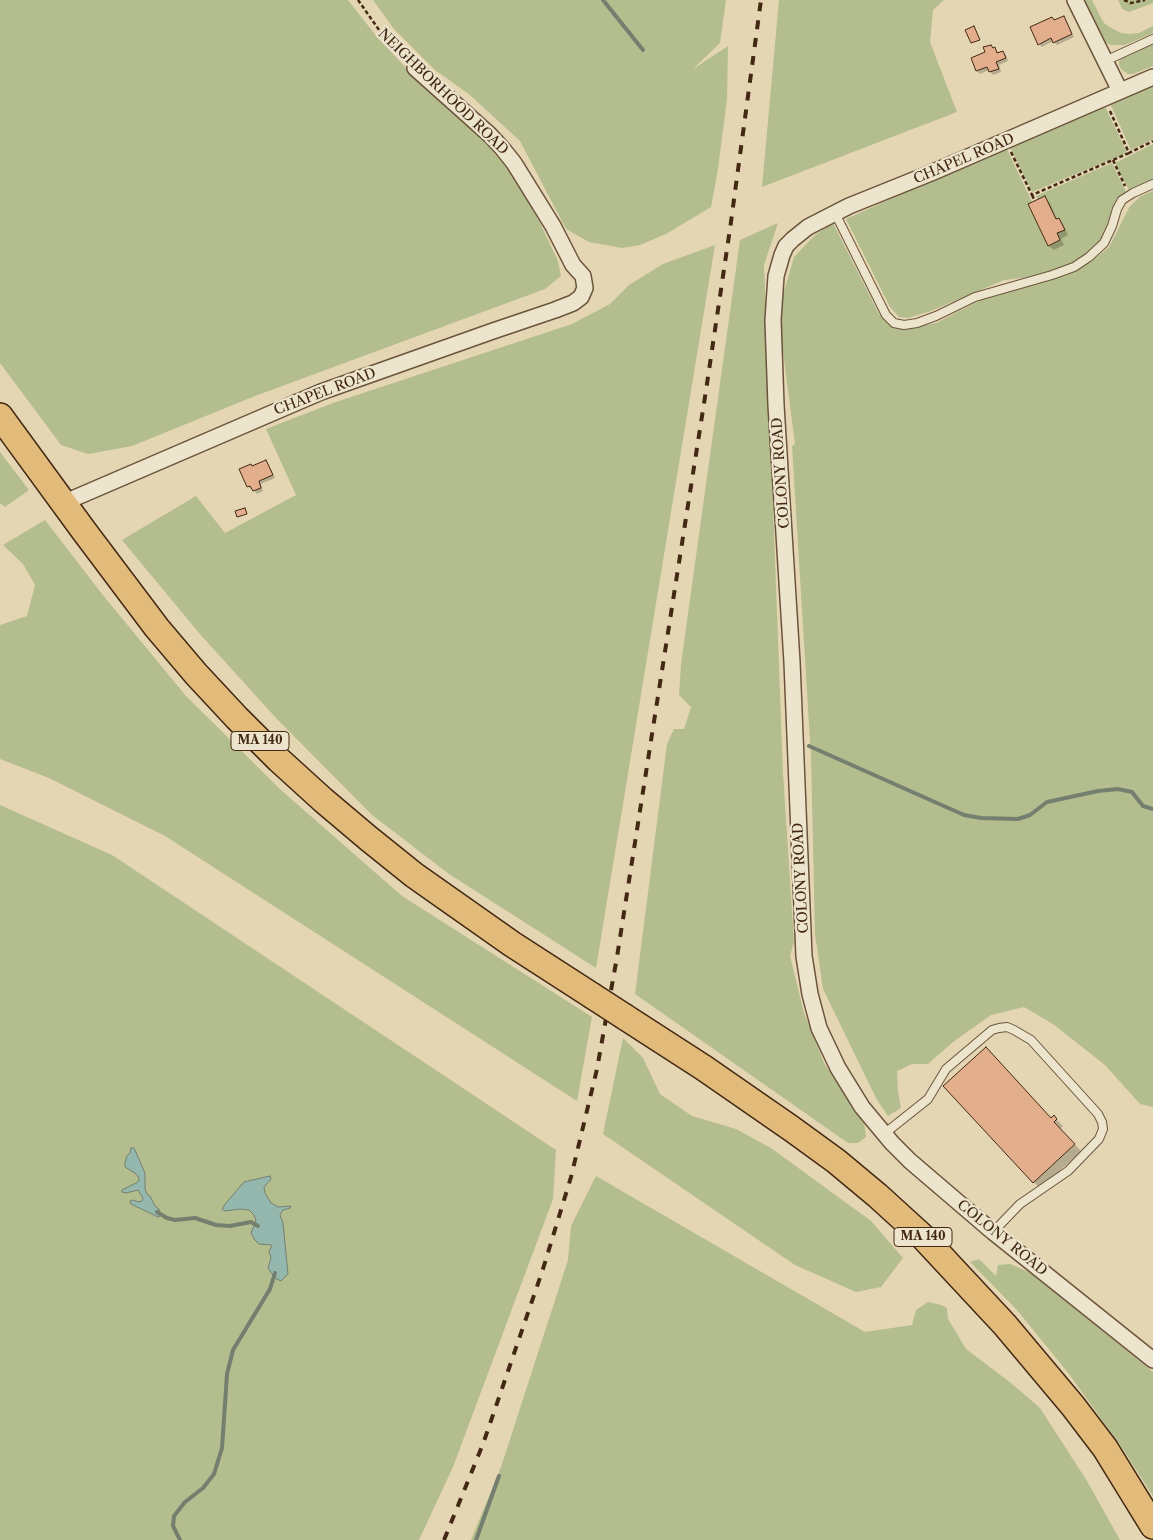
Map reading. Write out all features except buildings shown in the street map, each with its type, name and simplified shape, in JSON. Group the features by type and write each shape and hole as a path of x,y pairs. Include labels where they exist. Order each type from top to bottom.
{"highway":[{"name":"MA 140","path":"0,416 157,628 196,674 279,760 360,832 414,875 505,939 704,1068 800,1134 878,1196 922,1237 1005,1325 1073,1406 1105,1448 1153,1526"}],"street":[{"path":"1075,0 1120,92"},
{"name":"NEIGHBORHOOD ROAD","path":"415,68 502,148 514,163 544,211 573,265 584,276 585,288"},
{"name":"CHAPEL ROAD","path":"784,251 786,246 800,233 835,213 1153,77"},
{"name":"COLONY ROAD","path":"784,251 776,276 773,320 776,405 792,662 804,956 814,1011 827,1048 862,1107 910,1161 993,1232 1153,1360"},
{"name":"CHAPEL ROAD","path":"63,503 321,392 573,303 581,297 585,288"}],"lane":[{"path":"1104,60 1153,39"},
{"path":"835,213 886,314 894,322 904,325 936,316 975,298 1074,267 1104,243 1122,200 1153,184"},
{"path":"884,1134 928,1099 946,1069 992,1030 1007,1028 1031,1040 1098,1114 1103,1130 1099,1139 1068,1171 1020,1204 993,1232"}],"path":[{"name":"NEIGHBORHOOD ROAD","path":"358,0 384,37 415,68"},
{"path":"1124,0 1131,2 1145,0"},
{"path":"1104,98 1130,153"},
{"path":"1006,141 1035,201"},
{"path":"1032,195 1130,153 1153,141"},
{"path":"1113,160 1130,195"}],"green space":[{"path":"0,0 348,0 377,37 407,69 483,140 513,175 540,223 558,261 561,276 545,289 255,396 132,446 88,454 61,445 0,363"},
{"path":"373,0 726,0 720,43 693,69 728,46 727,99 711,207 666,234 640,245 622,248 589,242 566,229 520,141 470,95 435,70 394,29"},
{"path":"779,0 944,0 933,10 930,42 957,112 762,187"},
{"path":"1084,0 1092,0 1105,24 1121,33 1139,33 1153,26 1153,33 1125,45 1111,45 1105,42"},
{"path":"1118,0 1153,0 1153,3 1129,12 1122,9"},
{"path":"1153,44 1153,66 1133,74 1128,74 1121,69 1119,61 1123,57"},
{"path":"1153,81 1153,139 1131,150 1109,101"},
{"path":"1103,102 1127,153 1032,192 1008,143"},
{"path":"1153,144 1153,179 1130,192 1115,163"},
{"path":"1005,145 1032,202 1028,205 1048,246 1060,240 1057,233 1064,230 1059,218 1056,219 1036,196 1112,163 1127,194 1120,197 1113,208 1106,231 1097,246 1079,261 1060,270 1031,277 1004,280 931,311 908,318 899,317 890,307 846,219 983,157"},
{"path":"1153,191 1153,1107 1140,1104 1105,1065 1053,1024 1024,1007 991,1015 953,1042 928,1064 912,1064 897,1071 901,1108 888,1116 876,1098 823,989 815,934 811,757 792,446 795,444 779,321 783,295 794,257 815,235 833,223 879,314 889,324 900,329 936,323 987,297 1065,274 1091,262 1109,247 1130,206 1141,196"},
{"path":"778,223 764,265 783,773 794,942 790,956 804,1013 824,1063 864,1122 866,1137 858,1143 848,1143 635,994 667,744 674,729 684,729 691,707 679,695 681,664 740,240"},
{"path":"715,245 596,968 449,874 372,815 276,718 199,633 122,540 196,496 225,533 296,495 266,429 333,403 572,324 610,304 629,285 663,264"},
{"path":"0,452 29,490 5,507 0,503"},
{"path":"45,520 102,594 186,696 281,790 402,896 592,1017 577,1101 165,836 49,778 0,759 0,625 27,616 35,585 23,564 3,545"},
{"path":"0,805 112,855 556,1150 553,1199 453,1467 419,1540 0,1540"},
{"path":"623,1038 643,1058 660,1094 692,1116 736,1129 771,1148 871,1221 903,1258 881,1287 856,1292 795,1265 603,1134"},
{"path":"596,1176 865,1332 912,1325 916,1310 928,1302 947,1308 948,1319 966,1349 1040,1408 1087,1481 1120,1540 471,1540 501,1467 568,1260 571,1226"},
{"path":"979,1259 996,1276 998,1265 1010,1264 1029,1272 1153,1372 1153,1496 1120,1445 1069,1374 1017,1310 970,1262"}],"water":[{"path":"131,1148 134,1148 145,1173 145,1189 155,1206 159,1209 160,1216 158,1217 131,1204 130,1201 133,1200 142,1201 143,1198 138,1190 122,1192 122,1190 138,1182 139,1178 125,1167 125,1162"},
{"path":"270,1176 271,1179 264,1187 271,1203 278,1207 291,1206 283,1210 280,1215 283,1223 288,1274 281,1281 275,1278 268,1268 271,1258 269,1251 272,1246 259,1244 251,1233 256,1221 254,1215 249,1210 225,1211 222,1209 244,1182"}],"waterway":[{"path":"603,0 643,50"},
{"path":"809,746 964,815 981,818 1018,819 1030,815 1047,802 1098,791 1118,789 1132,792 1143,806 1153,809"},
{"path":"157,1212 175,1220 195,1218 216,1225 230,1226 251,1222 258,1226"},
{"path":"180,1540 173,1526 174,1516 185,1502 203,1488 214,1474 222,1448 227,1374 233,1350 270,1289 275,1273"},
{"path":"476,1540 499,1476"}],"railway":[{"path":"444,1540 483,1444 543,1269 571,1177 597,1069 617,957 705,397 761,0"}]}
